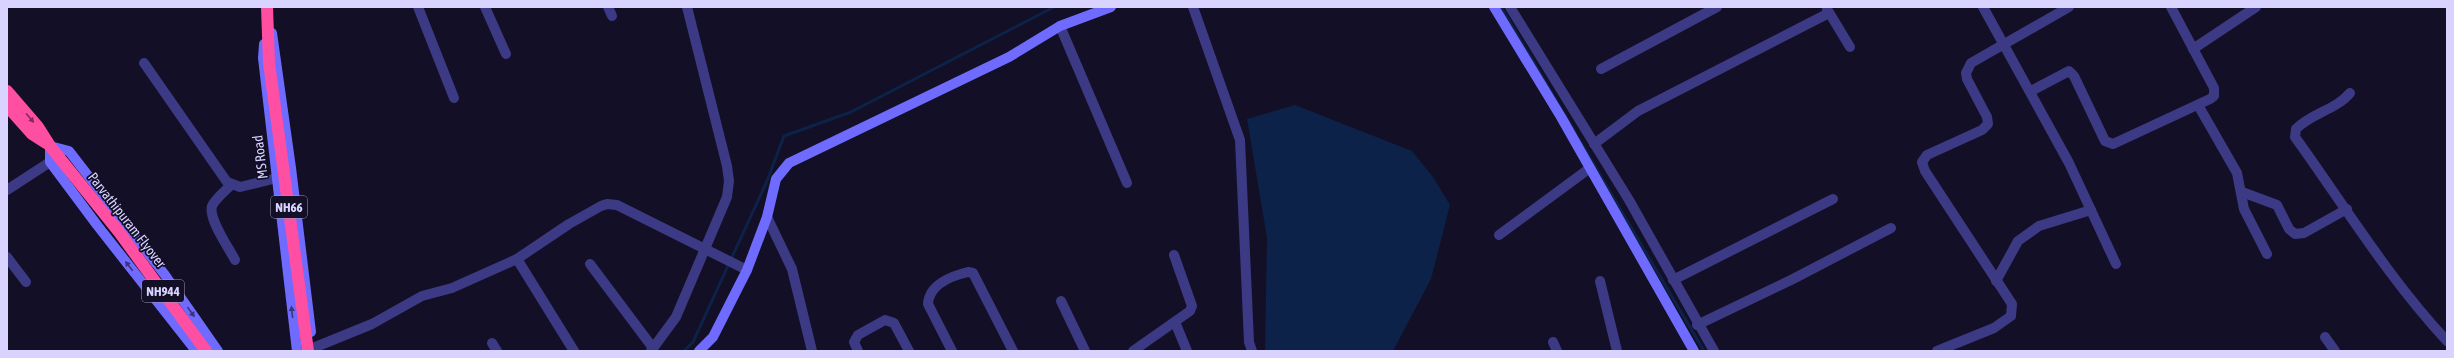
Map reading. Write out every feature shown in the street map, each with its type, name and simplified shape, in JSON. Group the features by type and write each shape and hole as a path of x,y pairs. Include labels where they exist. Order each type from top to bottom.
{"highway":[{"name":"NH66","path":"267,7 269,63 312,350"},
{"name":"NH944","path":"7,91 38,127 50,146"},
{"name":"NH944","path":"7,106 32,134 50,146"},
{"name":"Parvathipuram Flyover","path":"50,146 119,232 206,351"}],"street":[{"path":"267,7 289,153 312,350 372,324 422,296 452,288 517,259 569,224 607,204 617,205 747,270"},
{"name":"MS Road","path":"267,7 263,58 296,351"},
{"path":"418,7 454,98"},
{"path":"485,7 506,54"},
{"path":"590,264 652,350 676,317 727,197 729,181 687,7"},
{"path":"699,351 713,337 747,270 767,217 776,179 789,163 1009,57 1060,26 1111,7"},
{"path":"1193,7 1240,140 1249,342 1252,351"},
{"path":"1494,7 1590,168 1694,351"},
{"path":"1510,7 1629,200 1714,351"},
{"path":"1601,69 1717,7"},
{"path":"1983,7 2005,43 2069,163 2116,264"},
{"path":"1937,351 1958,347 1994,328 2011,316 2012,304 1925,171 1922,162 1927,155 1982,130 1988,124 1987,117 1967,79 1966,73 1976,59 2069,7"},
{"path":"2031,91 2069,71 2108,144 2117,143 2214,96 2214,88 2171,7"},
{"path":"2193,49 2256,7"},
{"path":"1594,144 1638,111 1827,10 1850,47"},
{"path":"1060,26 1127,183"},
{"path":"144,63 231,185 240,187 277,178"},
{"path":"2350,93 2340,103 2306,120 2294,133 2422,313 2447,340"},
{"path":"2198,105 2238,173 2244,210 2267,254"},
{"path":"196,351 97,225 50,162 50,146 69,152 164,275 218,351"},
{"path":"7,190 50,162"},
{"path":"1499,235 1590,168"},
{"path":"231,185 213,204 211,211 214,220 235,260"},
{"path":"2242,192 2277,205 2289,229 2295,234 2304,233 2347,209"},
{"path":"1673,280 1833,199"},
{"path":"1996,281 2018,242 2039,226 2091,210"},
{"path":"767,217 792,269 812,351"},
{"path":"1698,324 1793,279 1891,228"},
{"path":"1133,351 1149,346 1175,322 1187,315 1192,306 1174,255"},
{"path":"7,256 26,282"},
{"path":"517,259 574,351"},
{"path":"952,351 928,304 928,295 942,283 968,272 972,273 1013,351"},
{"path":"1600,281 1617,351"},
{"path":"1061,301 1085,351"},
{"path":"858,351 854,342 858,335 885,320 894,322 909,351"},
{"path":"1175,322 1187,351"},
{"path":"2325,337 2335,351"}],"water":[{"path":"1295,105 1412,151 1433,177 1450,205 1431,279 1393,351 1265,351 1267,238 1247,119"}],"waterway":[{"path":"684,351 693,342 767,181 784,136 851,112 1054,7"},
{"path":"1501,7 1704,351"}]}
